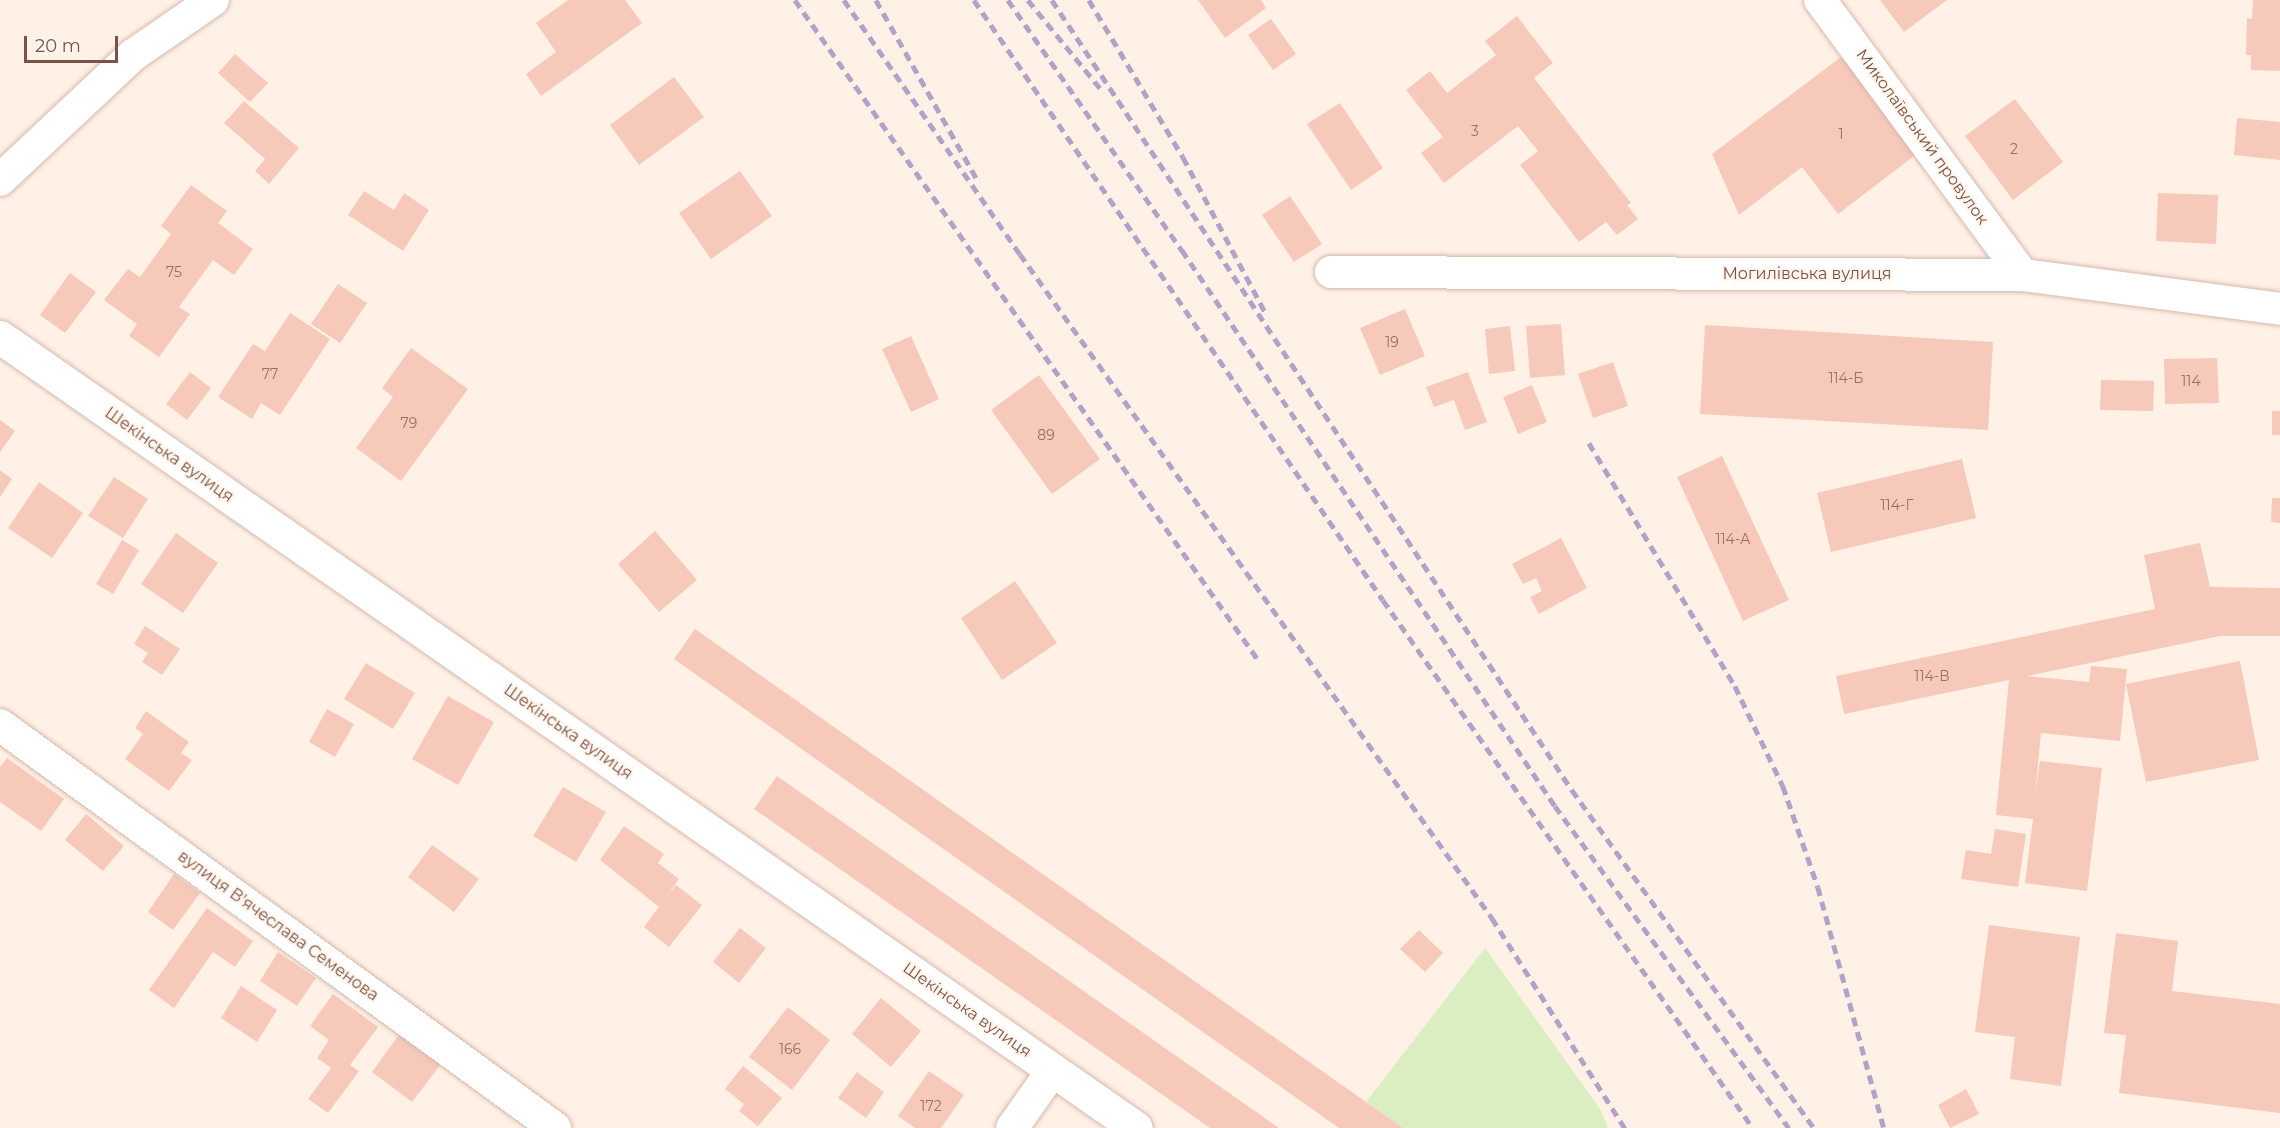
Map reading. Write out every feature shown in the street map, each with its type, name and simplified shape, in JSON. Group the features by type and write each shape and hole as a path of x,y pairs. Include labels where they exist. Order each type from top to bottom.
{"street":[{"path":"0,180 133,55 213,0"},
{"name":"Миколаївський провулок","path":"1820,0 2023,275"},
{"name":"Могилівська вулиця","path":"1331,272 2023,275 2280,309"},
{"name":"Шекінська вулиця","path":"0,337 1136,1128"},
{"name":"вулиця В'ячеслава Семенова","path":"0,725 555,1128"},
{"path":"1012,1128 1053,1070"}],"green space":[{"path":"1485,948 1600,1109 1608,1128 1403,1128 1366,1102"}],"building":[{"path":"568,0 625,0 642,23 541,96 526,74 556,52 536,23"},
{"path":"1198,0 1261,0 1266,8 1225,38"},
{"path":"1880,0 1947,0 1904,32"},
{"path":"2253,0 2280,0 2280,71 2251,70 2251,55 2246,55 2247,18 2252,19"},
{"path":"1517,16 1553,63 1534,78 1631,203 1627,205 1638,219 1617,235 1606,222 1579,242 1520,165 1538,151 1518,126 1444,183 1421,153 1443,137 1406,90 1430,71 1447,93 1496,55 1485,41"},
{"path":"1271,19 1296,54 1273,70 1248,35"},
{"path":"235,54 268,83 250,102 218,73"},
{"path":"1845,54 1918,153 1838,214 1802,167 1739,215 1712,154"},
{"path":"674,77 704,117 639,165 610,125"},
{"path":"2015,99 2063,162 2013,200 1965,136"},
{"path":"244,101 299,148 269,184 255,171 265,159 224,123"},
{"path":"1340,103 1383,168 1351,190 1307,124"},
{"path":"2237,118 2280,122 2280,160 2234,155"},
{"path":"740,171 772,216 711,259 679,213"},
{"path":"191,185 227,211 218,223 253,249 234,275 213,260 179,307 190,314 159,357 129,336 137,324 104,300 128,269 140,277 171,234 161,226"},
{"path":"364,191 394,210 404,193 429,210 403,251 348,215"},
{"path":"2158,193 2218,195 2216,244 2156,241"},
{"path":"1290,196 1322,244 1294,262 1262,215"},
{"path":"70,273 96,292 65,333 40,315"},
{"path":"338,284 367,303 340,343 311,324"},
{"path":"1405,309 1425,356 1380,375 1360,328"},
{"path":"290,313 330,339 280,415 261,403 252,419 218,397 253,344 265,351"},
{"path":"1561,324 1565,375 1530,378 1526,326"},
{"path":"1705,325 1993,342 1988,430 1700,414"},
{"path":"1510,326 1515,371 1489,374 1485,329"},
{"path":"911,336 939,399 911,412 882,349"},
{"path":"411,348 468,389 401,481 356,448 393,397 382,388"},
{"path":"2217,358 2219,403 2165,404 2164,359"},
{"path":"1613,362 1628,406 1593,418 1578,374"},
{"path":"190,372 211,388 187,420 166,404"},
{"path":"1468,372 1487,422 1465,430 1454,400 1434,407 1426,387"},
{"path":"1039,375 1100,459 1052,494 991,410"},
{"path":"2101,380 2154,381 2153,411 2100,410"},
{"path":"1532,385 1547,422 1518,434 1503,397"},
{"path":"2272,411 2280,411 2280,435 2272,435"},
{"path":"0,420 15,431 0,452"},
{"path":"1722,456 1789,600 1743,621 1677,477"},
{"path":"1962,459 1976,518 1831,552 1817,493"},
{"path":"0,470 12,479 0,497"},
{"path":"114,477 148,499 123,538 88,516"},
{"path":"39,482 83,513 52,558 8,528"},
{"path":"2272,498 2280,498 2280,523 2271,522"},
{"path":"655,531 697,580 659,612 618,564"},
{"path":"176,533 218,563 183,613 141,584"},
{"path":"1561,538 1587,588 1539,614 1530,597 1542,591 1536,578 1523,584 1512,564"},
{"path":"122,540 139,550 113,594 96,584"},
{"path":"2200,543 2210,587 2280,588 2280,636 2220,636 2027,676 2089,682 2091,666 2127,669 2120,741 2041,733 2035,796 2040,761 2102,768 2087,891 2025,883 2033,819 1996,815 2009,680 1844,714 1836,676 2155,609 2144,555"},
{"path":"1015,581 1057,643 1002,680 961,618"},
{"path":"145,626 180,649 162,675 142,662 148,653 134,644"},
{"path":"695,629 1403,1128 1339,1128 674,659"},
{"path":"2240,661 2259,760 2146,782 2126,684"},
{"path":"366,663 415,693 393,729 344,699"},
{"path":"448,696 494,722 458,785 412,759"},
{"path":"327,709 354,724 335,757 309,742"},
{"path":"146,711 189,742 181,753 192,760 169,791 125,759 143,734 135,728"},
{"path":"7,758 64,799 41,831 0,802 0,767"},
{"path":"777,776 1279,1128 1210,1128 754,809"},
{"path":"563,787 606,812 576,862 533,836"},
{"path":"86,814 124,846 103,871 65,840"},
{"path":"624,826 664,854 658,863 679,879 666,897 676,885 702,905 669,947 644,927 659,907 600,860"},
{"path":"1995,829 2026,834 2018,887 1961,879 1966,850 1991,854"},
{"path":"432,845 479,879 454,912 408,877"},
{"path":"174,874 200,893 173,930 148,912"},
{"path":"207,908 253,941 235,967 213,952 174,1008 149,990"},
{"path":"1989,925 2080,937 2061,1086 2010,1079 2015,1037 1975,1032"},
{"path":"740,928 766,948 739,983 713,962"},
{"path":"1419,930 1443,953 1425,972 1400,949"},
{"path":"2116,933 2178,941 2172,991 2280,1004 2280,1113 2119,1093 2126,1035 2104,1033"},
{"path":"278,952 316,978 297,1006 260,981"},
{"path":"241,986 277,1010 257,1042 221,1018"},
{"path":"333,994 378,1027 350,1065 359,1071 328,1113 308,1099 331,1068 317,1058 329,1040 310,1026"},
{"path":"881,998 921,1031 891,1067 852,1034"},
{"path":"788,1007 830,1040 792,1090 749,1057"},
{"path":"400,1033 441,1064 412,1102 372,1072"},
{"path":"743,1066 782,1098 758,1126 739,1111 744,1104 725,1089"},
{"path":"929,1071 964,1095 941,1128 915,1128 898,1116"},
{"path":"857,1072 884,1092 866,1118 838,1098"},
{"path":"1966,1089 1979,1114 1950,1128 1938,1105"}],"railway":[{"path":"795,0 1259,661"},
{"path":"844,0 1020,254 1492,918 1625,1128"},
{"path":"876,0 979,183"},
{"path":"974,0 1383,600 1753,1128"},
{"path":"1008,0 1182,250 1555,806 1789,1128"},
{"path":"1028,0 1104,93"},
{"path":"1052,0 1572,790 1814,1128"},
{"path":"1089,0 1183,157 1266,314"},
{"path":"1589,443 1735,686 1783,786 1818,887 1884,1128"}]}
